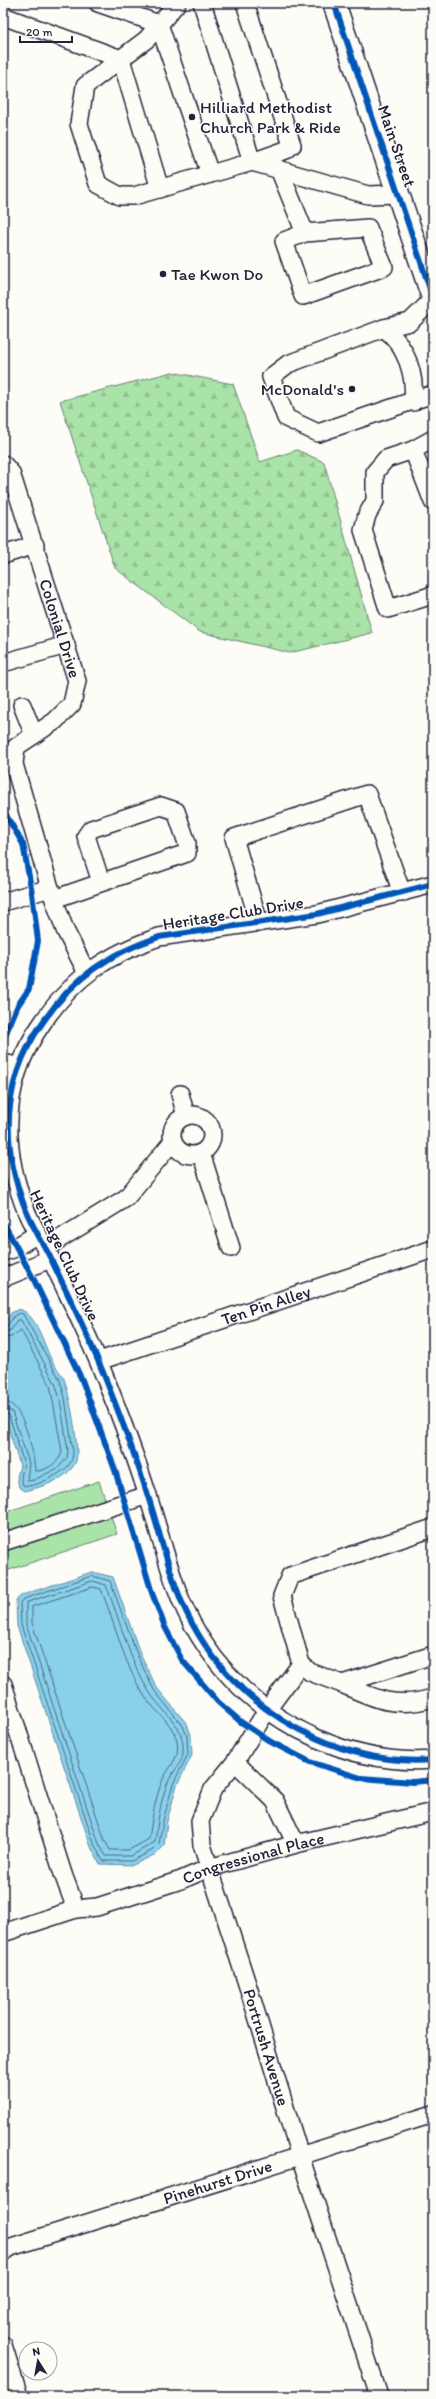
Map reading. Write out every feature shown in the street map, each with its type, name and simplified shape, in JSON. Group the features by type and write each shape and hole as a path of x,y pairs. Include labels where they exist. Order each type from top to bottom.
{"main road":[{"name":"Main Street","path":"334,3 433,299"}],"street":[{"path":"98,3 159,24"},
{"path":"177,3 147,38 85,86 79,124 98,184 120,196 134,196 252,162 286,150 292,145 245,3"},
{"path":"202,3 252,162"},
{"path":"3,16 121,59"},
{"path":"159,24 210,174"},
{"path":"121,59 160,189"},
{"path":"252,162 368,195 398,194"},
{"path":"279,169 305,233"},
{"path":"368,228 384,267 303,296 284,241 305,233 368,228"},
{"path":"433,299 410,322 384,328 288,364 271,377 286,418 318,433 433,394"},
{"path":"384,328 396,336 405,354 415,385 413,402"},
{"path":"433,439 413,450 386,458 375,472 375,501 367,515 363,530 388,609 433,595"},
{"path":"413,450 433,502"},
{"name":"Colonial Drive","path":"3,464 12,473 77,681 72,704 55,721 16,747 14,764 52,893 65,930 87,973"},
{"path":"3,555 35,545"},
{"path":"3,663 66,645"},
{"path":"22,705 34,735"},
{"path":"259,923 234,838 367,794 402,893"},
{"path":"3,902 101,882 187,853 187,843 176,811 161,806 91,829 86,836 101,882"},
{"name":"Heritage Club Drive","path":"433,884 317,914 159,938 123,951 87,973 68,988 10,1065 7,1121 8,1144 21,1195 44,1247 99,1361 134,1452 176,1588 190,1619 204,1643 222,1668 245,1694 300,1731 329,1744 355,1752 387,1759 433,1760"},
{"path":"180,1094 186,1116"},
{"path":"186,1116 199,1116 209,1124 212,1130 211,1143 201,1153 188,1155 176,1148 173,1141 172,1135 176,1123 186,1116"},
{"path":"3,1278 44,1247 126,1198 173,1141"},
{"path":"201,1153 231,1248"},
{"path":"3,1252 13,1249 44,1247"},
{"name":"Ten Pin Alley","path":"99,1361 433,1249"},
{"path":"3,1542 148,1494"},
{"path":"433,1528 290,1576 282,1596 301,1664 310,1672 342,1684 381,1702 418,1702 433,1698"},
{"path":"342,1684 433,1655"},
{"name":"Portrush Avenue","path":"301,1664 267,1710 235,1762 213,1789 200,1821 202,1844 300,2156 379,2396"},
{"path":"3,1684 63,1874 76,1909"},
{"path":"235,1762 275,1801 296,1844"},
{"name":"Congressional Place","path":"3,1933 76,1909 97,1907 181,1880 209,1868 296,1844 433,1812"},
{"name":"Pinehurst Drive","path":"3,2252 11,2247 433,2114"},
{"path":"3,2345 19,2396"}],"green space":[{"path":"172,372 233,384 260,462 297,450 324,462 372,633 290,653 200,632 115,568 60,401"},
{"path":"99,1481 117,1534 3,1572 3,1513"}],"water":[{"path":"19,1309 31,1317 52,1361 64,1379 69,1396 77,1445 76,1461 67,1473 47,1484 25,1491 19,1487 17,1477 20,1465 3,1412 3,1326 11,1313"},
{"path":"92,1572 113,1577 141,1656 157,1688 187,1724 191,1735 192,1755 177,1785 167,1821 164,1846 156,1854 133,1865 100,1864 91,1847 17,1626 16,1600 22,1595"}],"cycle path":[{"path":"334,3 433,298"},
{"path":"3,810 23,844 32,893 38,941 29,989 18,1005 3,1040"},
{"path":"433,884 317,914 159,937 124,951 94,969 80,980 67,992 43,1022 29,1044 19,1067 12,1091 9,1114 9,1139 12,1163 18,1188 27,1213 52,1261 100,1365 138,1465 176,1587 186,1612 199,1635 214,1657 249,1695 270,1712 292,1726 330,1744 359,1753 388,1759 418,1761 433,1760"},
{"path":"3,1222 34,1280 82,1380 115,1470 152,1593 165,1627 182,1660 218,1702 241,1722 271,1742 310,1762 361,1778 413,1782 433,1780"}],"place":[{"name":"Hilliard Methodist Church Park & Ride","path":"192,117"},
{"name":"Tae Kwon Do","path":"163,274"},
{"name":"McDonald's","path":"352,389"}]}
